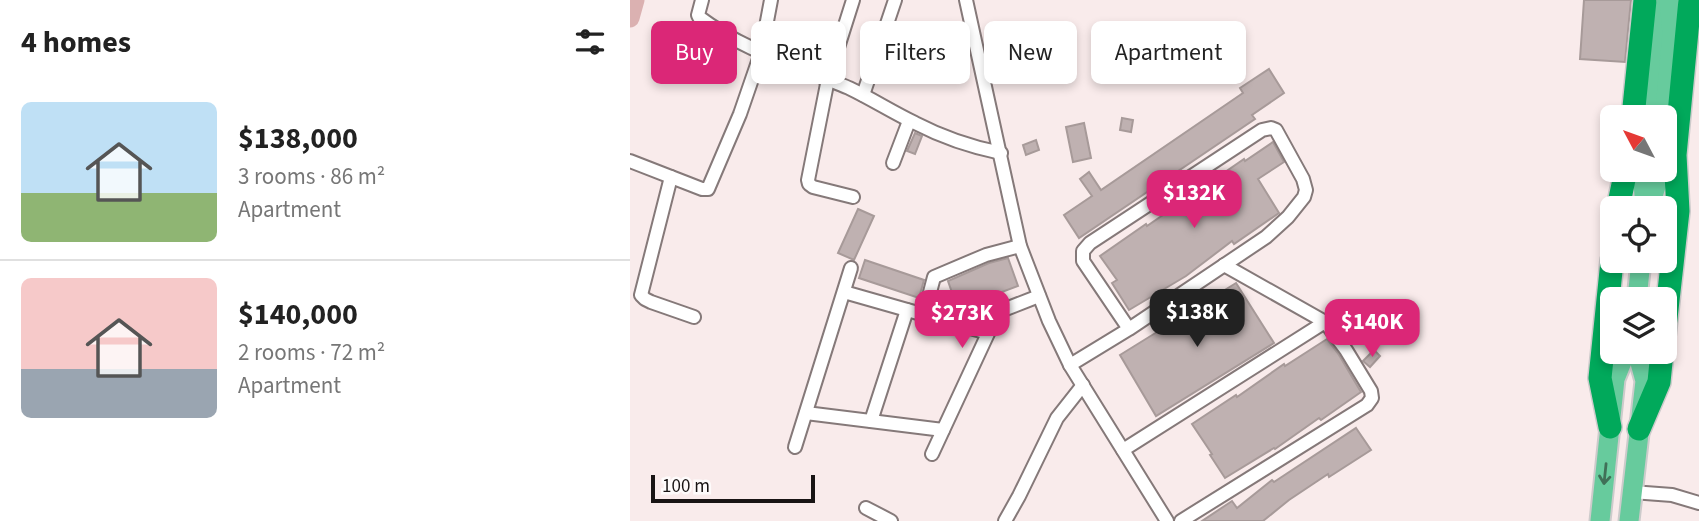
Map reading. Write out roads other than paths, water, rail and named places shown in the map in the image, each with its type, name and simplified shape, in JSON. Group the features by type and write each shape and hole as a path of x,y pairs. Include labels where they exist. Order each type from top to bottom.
{"highway":[{"path":"1634,105 1644,0"},
{"path":"1669,287 1678,211 1675,155 1690,0"},
{"path":"1609,427 1600,378 1611,273"},
{"path":"1639,429 1659,382 1661,364"}],"main road":[{"path":"1648,105 1656,32 1668,0"},
{"path":"1665,105 1672,33 1668,0"},
{"path":"1600,521 1615,379 1621,364"},
{"path":"1629,521 1644,381 1640,364"}],"street":[{"path":"702,0 699,18 729,38 751,48"},
{"path":"767,21 771,0"},
{"path":"846,22 853,0"},
{"path":"863,95 895,0"},
{"path":"966,0 1020,246 1039,296 1070,365 1167,521"},
{"path":"630,162 708,189 751,82"},
{"path":"827,84 808,180 813,187 853,197"},
{"path":"839,84 909,121 971,147 1001,153"},
{"path":"893,163 909,121"},
{"path":"1070,365 1129,329 1266,237 1288,217 1304,197 1306,190 1303,179 1276,130 1262,130 1090,243 1083,251 1083,261 1129,329"},
{"path":"671,177 641,295 651,302 694,317"},
{"path":"924,315 934,278 986,255 1020,246"},
{"path":"1181,521 1367,405 1372,398 1371,391 1346,350 1325,322 1224,265"},
{"path":"795,447 851,268"},
{"path":"844,292 988,333"},
{"path":"956,324 999,312 1039,296"},
{"path":"871,421 908,310"},
{"path":"932,454 999,312"},
{"path":"1123,450 1325,322"},
{"path":"1004,521 1057,418 1083,386"},
{"path":"806,413 943,430"},
{"path":"1632,492 1672,495 1699,503"},
{"path":"866,508 891,521"}],"waterway":[{"path":"630,18 635,0"}]}
